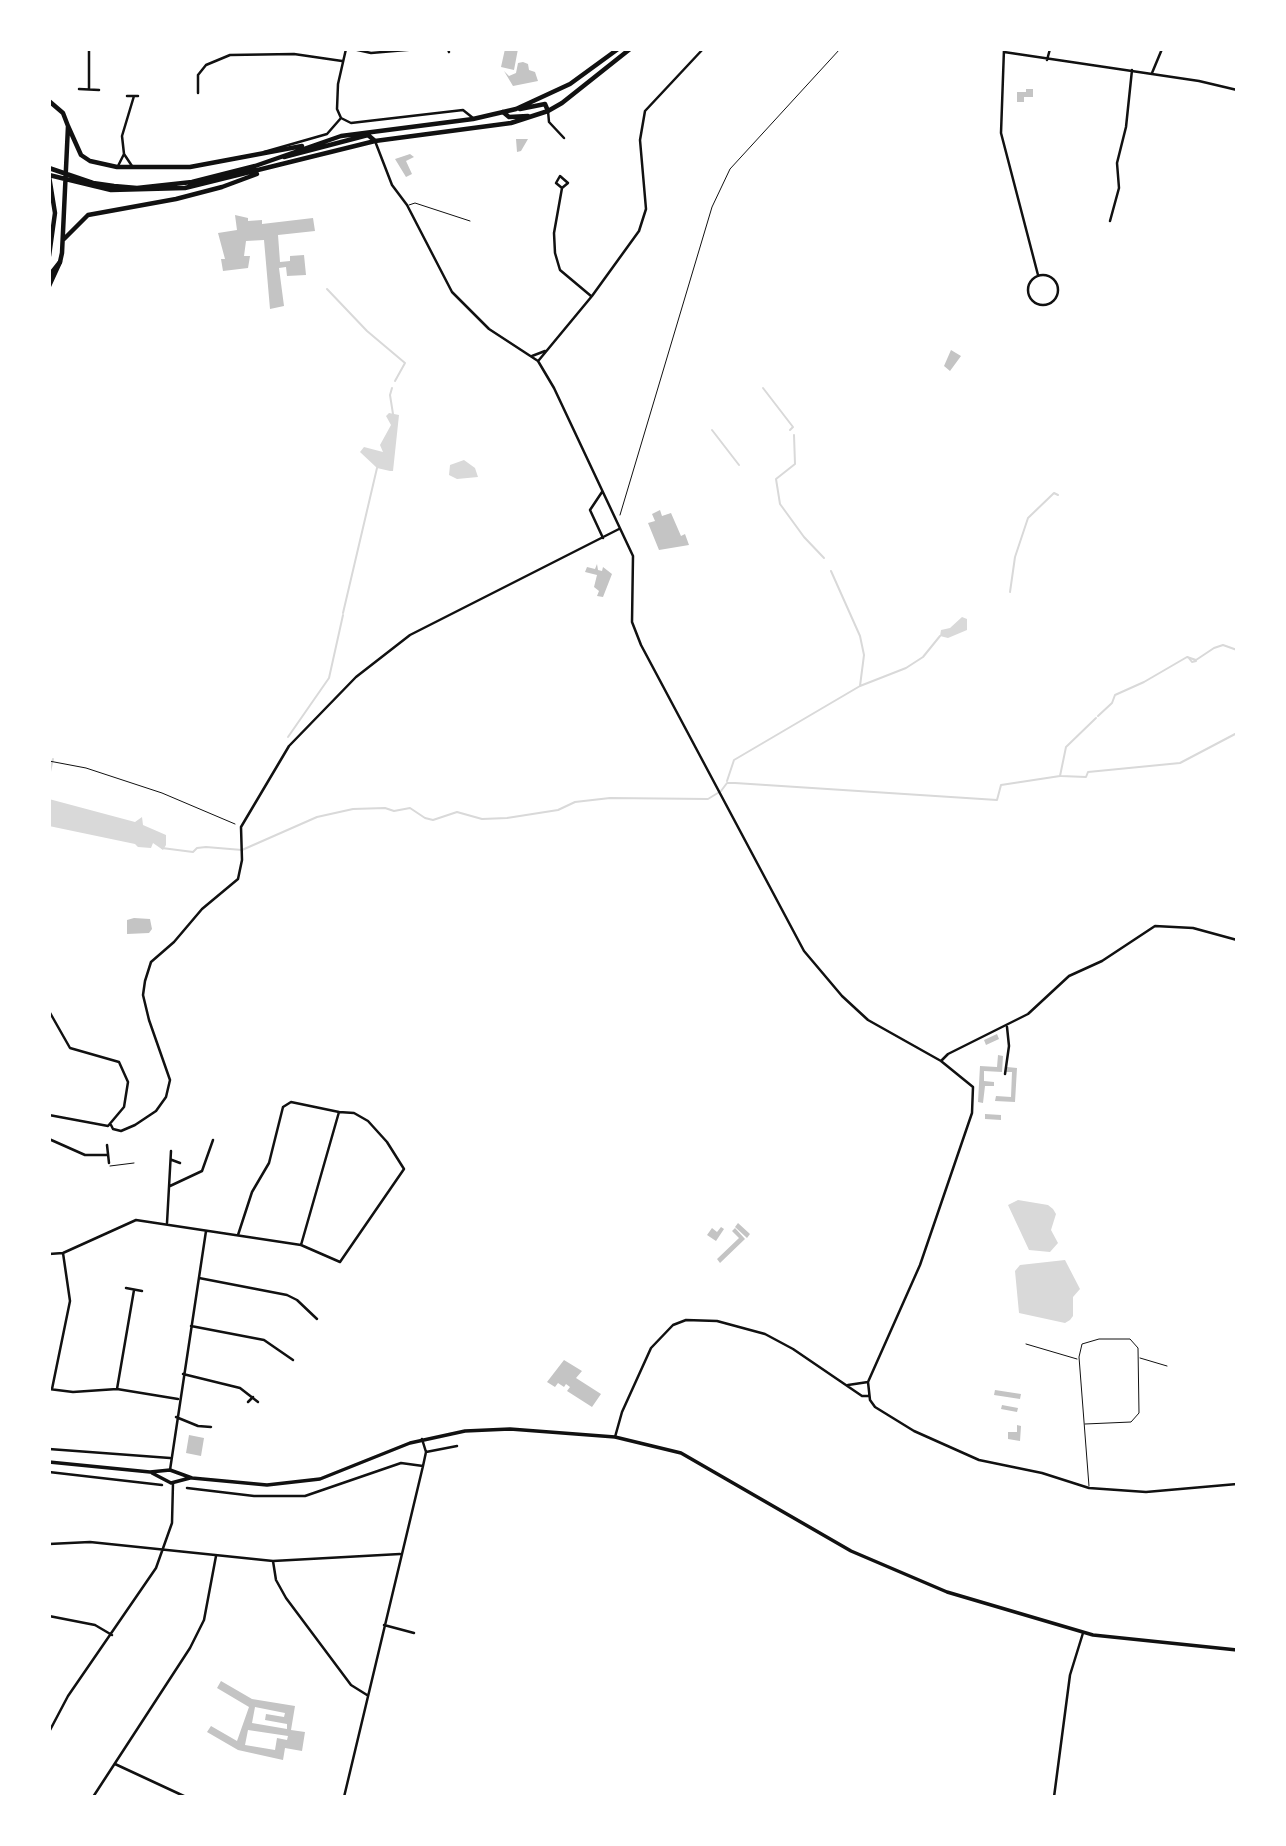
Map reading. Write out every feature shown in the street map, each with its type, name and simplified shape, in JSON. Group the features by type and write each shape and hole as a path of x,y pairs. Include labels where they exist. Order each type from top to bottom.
{"highway":[{"path":"516,109 570,84 618,49"},
{"path":"49,256 55,213 49,176 132,192 185,188 375,141 511,123 548,111 575,94 630,49"},
{"path":"49,101 63,113 81,155 90,161 117,167 190,167 262,152 314,145"},
{"path":"262,152 277,158 314,145 378,129 473,119 545,104 548,111"},
{"path":"503,112 509,117 540,114"},
{"path":"49,286 60,262 64,239 68,125"},
{"path":"49,167 91,185 137,188 165,186 368,135 375,141"},
{"path":"64,239 88,215 212,190 278,166"},
{"path":"49,276 60,262"}],"main road":[{"path":"49,1462 150,1472 168,1471 192,1478 267,1485 295,1483 334,1474 422,1440 481,1429 615,1437 654,1445 701,1462 851,1550 947,1592 1083,1633 1126,1641 1237,1650"},
{"path":"166,1480 168,1471"},
{"path":"150,1472 174,1483 192,1478"},
{"path":"174,1483 177,1474"}],"street":[{"path":"89,49 89,89"},
{"path":"341,118 337,94 346,49"},
{"path":"353,49 371,53 418,49"},
{"path":"606,49 612,55"},
{"path":"538,361 592,296 644,220 646,209 640,140 645,111 703,49"},
{"path":"1047,60 1050,49"},
{"path":"1152,73 1162,49"},
{"path":"1038,275 1001,133 1004,50 1047,60 1152,73 1237,90"},
{"path":"198,93 198,75 206,65 230,55 294,54 342,61"},
{"path":"1110,221 1109,215 1119,188 1117,163 1126,127 1132,70"},
{"path":"79,89 99,90"},
{"path":"127,96 136,96 122,136 124,154 133,168"},
{"path":"341,118 351,123 463,110 473,119"},
{"path":"548,111 549,122 564,138"},
{"path":"262,152 327,134 341,118"},
{"path":"375,141 392,184 407,205 452,292 489,330 538,361 554,388 632,556 632,622 641,645 804,951 868,1020 941,1061 973,1087 972,1113 920,1265 868,1382 867,1395 875,1407 914,1431 979,1460 1042,1473 1089,1488 1146,1492 1237,1484"},
{"path":"117,167 124,154"},
{"path":"562,188 554,233 555,253 560,270 592,296"},
{"path":"1038,275 1048,275 1058,286 1057,296 1045,305 1035,303 1028,293 1030,281 1038,275"},
{"path":"532,356 546,350"},
{"path":"602,491 590,510 603,538"},
{"path":"111,1125 113,1129 121,1131 135,1125 156,1111 166,1097 170,1080 143,996 151,962 174,942 202,909 238,878 242,827 289,746 356,677 410,635 620,528"},
{"path":"941,1061 948,1054 1007,1027 1028,1014 1069,976 1102,961 1155,926 1193,928 1237,940"},
{"path":"49,1012 70,1048 113,1059 124,1067 127,1093 119,1116 111,1125 100,1127 49,1115"},
{"path":"1005,1074 1007,1027"},
{"path":"49,1254 63,1253 128,1222 167,1223 206,1231 301,1245 340,1262 404,1169 387,1142 368,1121 354,1113 291,1102 283,1107 269,1163 252,1192 237,1235"},
{"path":"301,1245 340,1112"},
{"path":"49,1139 85,1155 108,1155"},
{"path":"170,1186 202,1171 213,1140"},
{"path":"107,1145 109,1163"},
{"path":"167,1223 171,1151"},
{"path":"172,1160 180,1163"},
{"path":"168,1471 206,1231"},
{"path":"63,1253 70,1301 50,1389 73,1392 117,1389 178,1399"},
{"path":"199,1278 287,1295 317,1319"},
{"path":"126,1288 142,1291"},
{"path":"117,1389 134,1290"},
{"path":"307,1318 311,1314"},
{"path":"615,1437 622,1412 651,1348 673,1325 686,1320 717,1321 765,1334 793,1349 862,1396 867,1395"},
{"path":"191,1326 264,1340 293,1360"},
{"path":"285,1361 289,1356"},
{"path":"183,1374 240,1388 258,1402"},
{"path":"845,1385 868,1382"},
{"path":"248,1402 253,1397"},
{"path":"176,1417 198,1426 211,1427"},
{"path":"344,1797 423,1466 426,1452 422,1440"},
{"path":"426,1452 457,1446"},
{"path":"49,1449 170,1458"},
{"path":"187,1488 254,1496 304,1496 401,1463 423,1466"},
{"path":"49,1472 162,1485"},
{"path":"49,1732 51,1721 156,1568 164,1551 174,1511 174,1483"},
{"path":"49,1544 90,1542 273,1561 400,1554"},
{"path":"93,1797 190,1648 204,1619 216,1556"},
{"path":"273,1561 276,1580 286,1598 351,1685 369,1696"},
{"path":"49,1616 96,1625 112,1635"},
{"path":"384,1625 414,1633"},
{"path":"1054,1797 1070,1675 1083,1633"},
{"path":"115,1764 186,1797"}],"lane":[{"path":"407,205 415,203 470,221"},
{"path":"109,1163 110,1168 134,1163"},
{"path":"1084,1424 1131,1422 1136,1418 1139,1408 1138,1348 1130,1339 1099,1339 1082,1344 1080,1359 1084,1424 1089,1488"},
{"path":"1026,1344 1080,1359"},
{"path":"1138,1358 1167,1366"}],"path":[{"path":"619,520 712,207 730,169 840,49"},
{"path":"49,761 86,768 162,793 242,827"}],"shaded area":[{"path":"389,413 399,415 393,471 377,468 360,452 364,447 383,452 380,445 391,425 386,416"},
{"path":"464,460 475,468 478,477 457,479 449,475 450,465"},
{"path":"962,617 967,619 967,630 948,638 940,636 941,630 950,628"},
{"path":"49,799 135,822 142,817 143,825 166,835 166,845 163,850 153,843 151,848 138,847 135,844 49,826"},
{"path":"1018,1200 1048,1205 1053,1209 1056,1214 1051,1230 1058,1243 1050,1252 1029,1250 1008,1205"},
{"path":"1065,1260 1080,1289 1073,1297 1073,1316 1070,1320 1065,1323 1019,1313 1015,1271 1020,1265"}],"building":[{"path":"505,49 518,49 514,70 501,67"},
{"path":"518,63 528,64 529,70 535,72 538,81 513,86 504,71 509,76 516,73"},
{"path":"1026,89 1033,89 1033,97 1024,97 1024,102 1017,102 1017,92 1026,92"},
{"path":"516,139 528,139 521,151 517,152"},
{"path":"410,154 414,157 406,161 412,174 406,177 395,159"},
{"path":"235,215 248,218 248,221 262,220 262,224 313,218 315,231 278,235 280,262 290,261 290,256 304,255 306,275 287,276 286,267 279,268 284,306 270,309 264,240 246,241 244,256 250,256 248,268 223,271 221,259 225,259 218,233 237,230"},
{"path":"951,350 961,356 950,371 944,366"},
{"path":"660,510 662,516 671,513 681,536 685,534 689,545 659,550 648,523 655,521 652,514"},
{"path":"597,564 598,570 602,571 603,567 612,574 603,597 597,596 599,591 594,587 597,575 585,572 587,567 595,569"},
{"path":"150,919 152,929 149,933 127,934 127,920"},
{"path":"997,1034 999,1039 986,1045 984,1040"},
{"path":"998,1055 1003,1056 1002,1072 984,1071 984,1081 994,1082 994,1086 985,1086 983,1103 978,1102 980,1066 997,1067"},
{"path":"1007,1067 1017,1068 1015,1102 995,1101 996,1096 1011,1097 1012,1072 1006,1072"},
{"path":"985,1114 1001,1115 1001,1120 985,1119"},
{"path":"738,1223 750,1234 747,1238 735,1227"},
{"path":"721,1227 724,1229 716,1241 707,1235 712,1228 717,1232"},
{"path":"735,1228 745,1239 720,1263 717,1259 739,1238 732,1231"},
{"path":"564,1360 582,1371 576,1378 601,1394 592,1407 567,1391 570,1387 566,1384 564,1387 558,1383 555,1387 547,1382"},
{"path":"995,1390 1021,1394 1020,1399 994,1395"},
{"path":"1002,1405 1018,1408 1017,1412 1001,1409"},
{"path":"1017,1425 1021,1426 1020,1441 1008,1439 1008,1432 1017,1432"},
{"path":"189,1435 204,1438 201,1456 186,1453"},
{"path":"221,1681 252,1699 295,1706 291,1730 305,1732 302,1751 285,1748 283,1760 238,1750 207,1732 211,1726 237,1741 249,1707 217,1688","holes":["255,1707 285,1713 284,1717 266,1714 265,1720 287,1724 287,1729 252,1723","248,1730 288,1736 287,1740 277,1738 275,1750 245,1745"]}],"waterway":[{"path":"327,289 367,331 405,363 395,381"},
{"path":"392,388 390,395 393,414"},
{"path":"763,388 793,427 790,430"},
{"path":"712,430 739,465"},
{"path":"794,435 795,464 776,479 780,504 804,537 824,558"},
{"path":"343,613 377,468"},
{"path":"1010,592 1015,557 1028,518 1054,493 1058,495"},
{"path":"727,781 734,760 860,686 864,655 860,636 831,571"},
{"path":"288,737 329,678 343,615"},
{"path":"860,686 906,668 923,657 940,636"},
{"path":"1098,716 1112,703 1115,695 1187,657 1196,660 1223,645 1237,650"},
{"path":"1188,657 1192,662 1196,661"},
{"path":"162,848 193,852 197,848 206,847 242,850 317,817 353,809 385,808 394,811 410,808 433,820 457,812 482,819 507,818 558,810 575,802 610,798 708,799 721,791 727,783 997,800 1001,785 1060,776 1066,747 1096,718"},
{"path":"1061,776 1086,777 1088,772 1180,763 1237,733"},
{"path":"49,776 53,759"}]}
